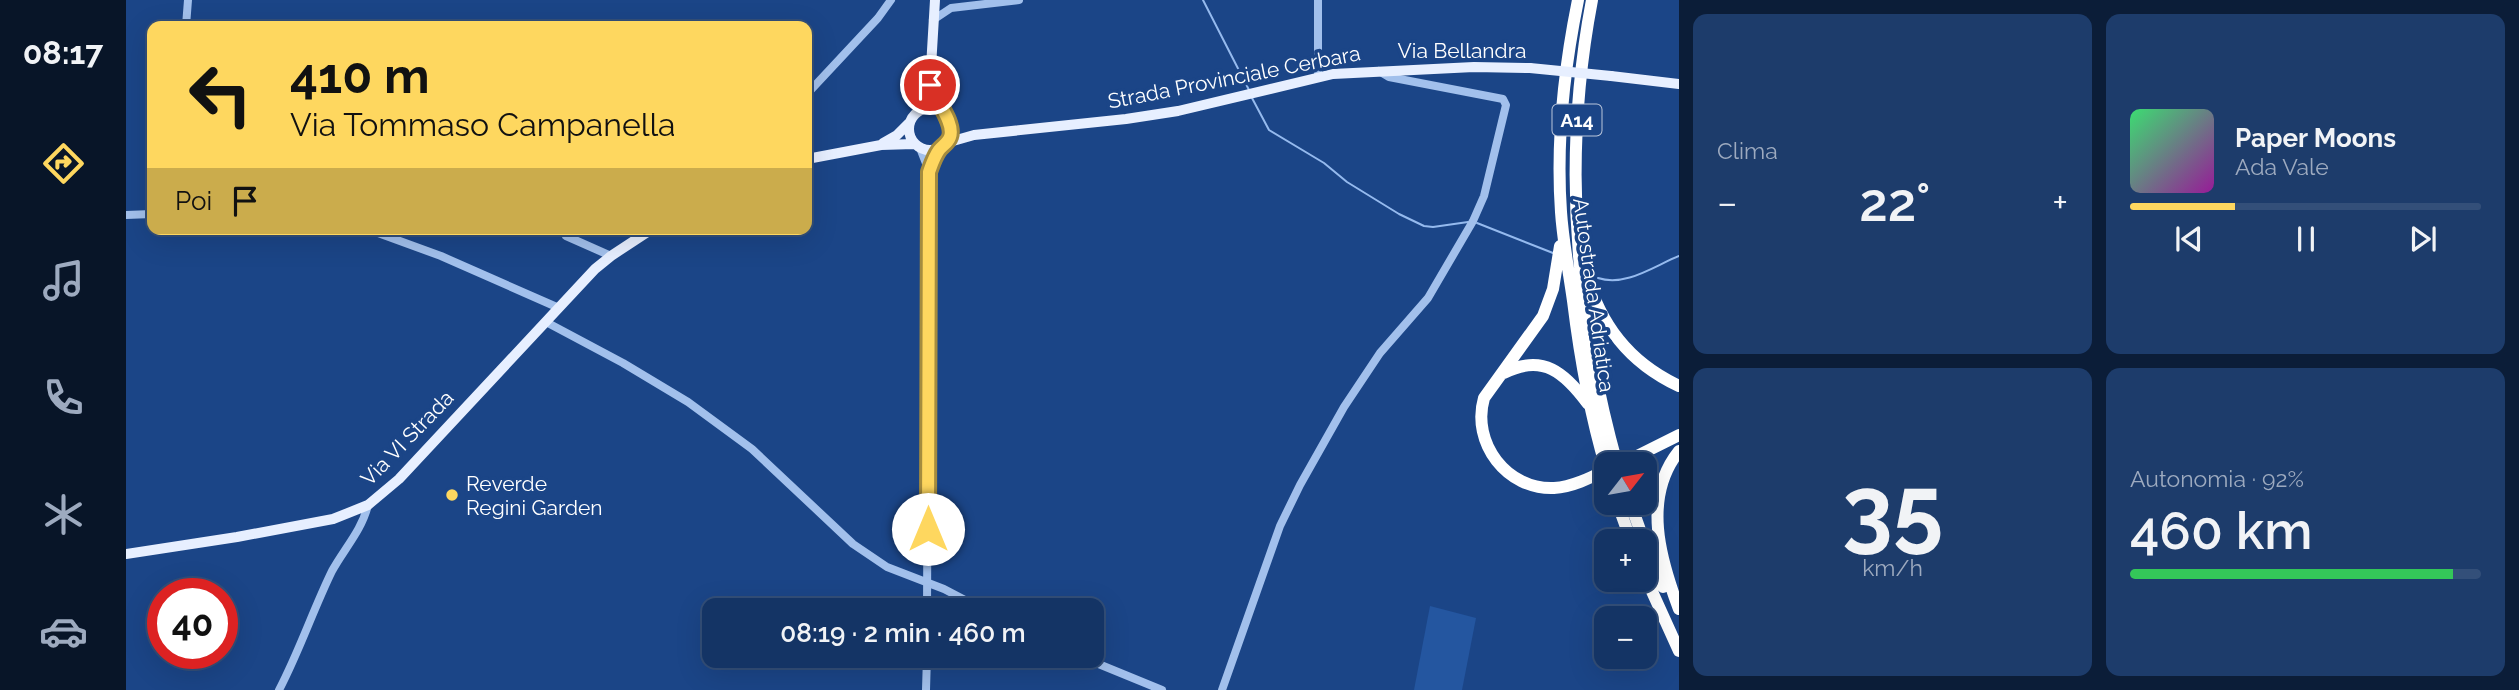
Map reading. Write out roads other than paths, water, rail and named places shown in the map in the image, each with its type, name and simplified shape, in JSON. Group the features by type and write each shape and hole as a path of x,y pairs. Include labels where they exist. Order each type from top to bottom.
{"highway":[{"name":"Autostrada Adriatica","path":"1578,0 1562,123 1562,221 1577,332 1602,452"},
{"name":"Autostrada Adriatica","path":"1592,0 1578,103 1574,191 1576,240 1592,360 1620,452"},
{"name":"A14","path":"1562,221 1557,268 1549,301 1535,330 1486,392 1480,416 1484,439 1499,464 1519,480 1542,488 1562,487 1594,475"},
{"name":"A14","path":"1576,240 1594,298 1611,331 1645,366 1679,386"},
{"name":"A14","path":"1501,375 1527,365 1552,369 1570,381 1591,408"},
{"name":"A14","path":"1644,452 1679,435"},
{"path":"1679,450 1663,478 1658,512 1663,562 1679,609"},
{"path":"1657,572 1679,622"},
{"path":"1652,592 1679,651"}],"main road":[{"path":"920,110 930,85 936,0"},
{"name":"Via Bellandra","path":"1376,70 1474,66 1530,68 1679,84"},
{"name":"Strada Provinciale Cerbara","path":"917,146 930,151 974,135 1152,115 1318,77 1376,70"},
{"path":"930,85 950,122 961,131 974,135"},
{"path":"881,145 897,135 920,110 930,107 942,111"},
{"path":"943,146 950,136 950,122"},
{"path":"909,123 909,134 917,146"},
{"path":"812,158 881,145 917,146"},
{"name":"Via VI Strada","path":"126,554 305,525 356,512 368,505 399,479 509,359 611,256 644,235"}],"street":[{"path":"186,21 188,0"},
{"path":"812,89 872,25 891,0"},
{"path":"936,0 951,8"},
{"path":"933,20 951,8 1019,0"},
{"path":"1318,0 1318,77"},
{"name":"Via Bellandra","path":"1222,690 1280,527 1300,485 1344,407 1380,353 1428,298 1472,223 1484,196 1506,105 1503,99 1388,77 1376,70"},
{"path":"917,146 929,172"},
{"path":"927,598 929,172 933,159 943,146"},
{"path":"126,215 147,214"},
{"path":"383,235 441,256 559,308"},
{"path":"566,236 611,256"},
{"path":"546,322 688,402 752,449 853,544 887,567 958,598"},
{"path":"279,690 329,577 361,525 368,505"},
{"path":"356,512 361,525"},
{"path":"1104,666 1162,690"},
{"path":"926,690 927,668"}],"waterway":[{"path":"1203,0 1249,90"},
{"path":"1252,98 1269,130 1324,163 1347,182 1399,214 1424,226 1468,222"},
{"path":"1477,223 1553,253"},
{"path":"1598,278 1629,278 1679,256"}],"place":[{"name":"Reverde Regini Garden","path":"452,495"}]}
